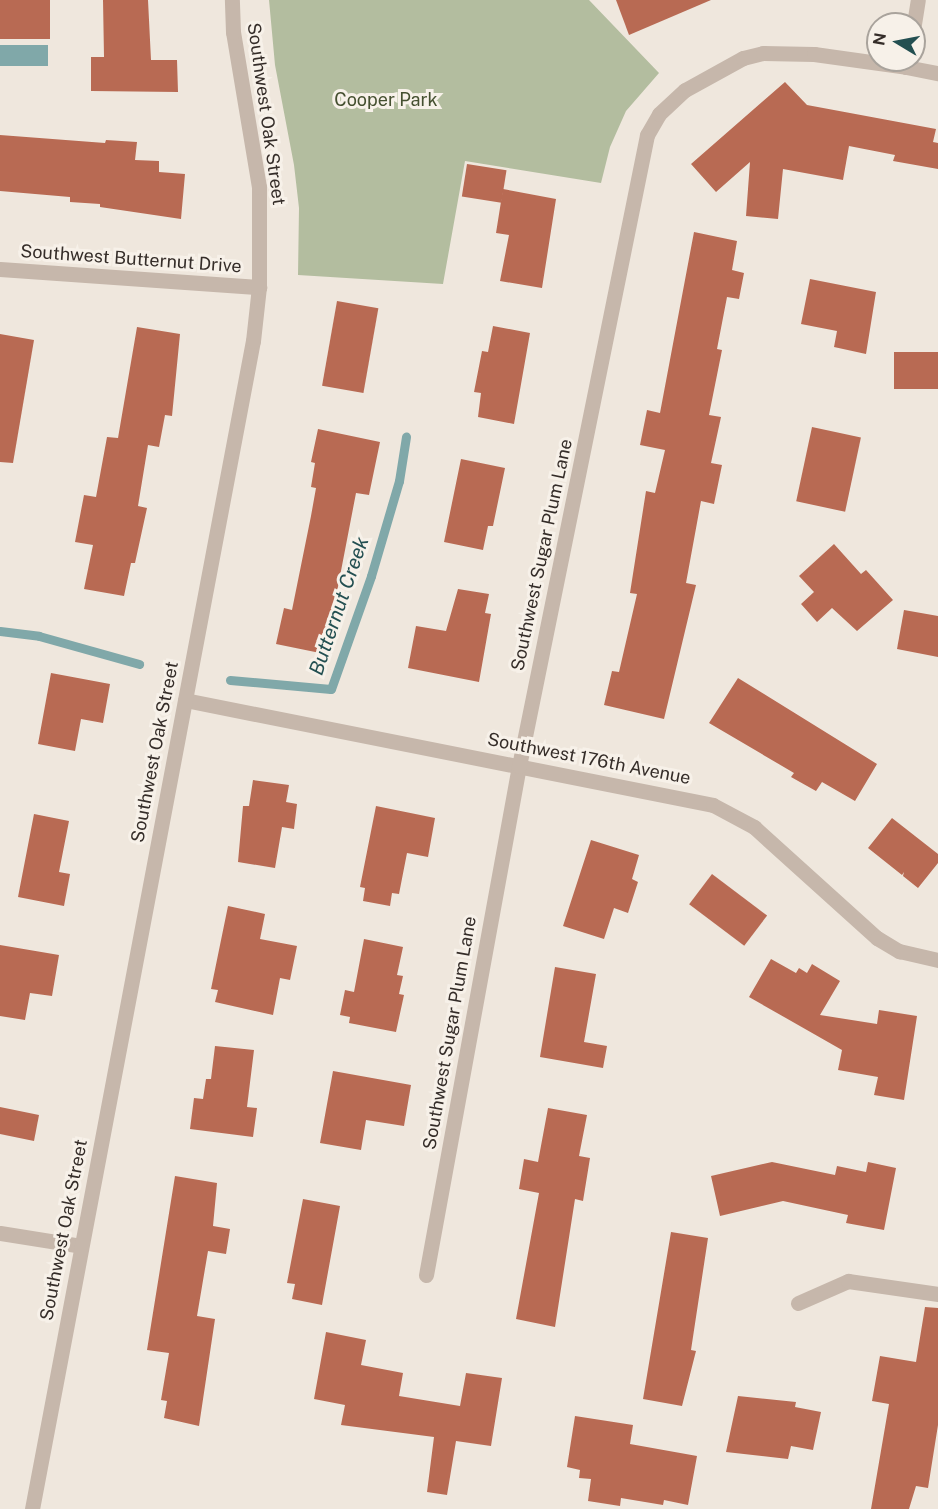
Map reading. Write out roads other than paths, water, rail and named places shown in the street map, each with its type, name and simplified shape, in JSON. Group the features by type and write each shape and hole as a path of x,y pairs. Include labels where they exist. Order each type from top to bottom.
{"street":[{"name":"Southwest Oak Street","path":"32,1509 253,341 259,287 259,187 233,32 232,0"},
{"name":"Southwest Sugar Plum Lane","path":"426,1275 519,766 647,135 659,114 685,90 743,58 763,53 814,54 866,59"},
{"name":"Southwest Butternut Drive","path":"0,269 259,287"},
{"name":"Southwest 176th Avenue","path":"185,700 519,766 685,796 734,813 877,938 899,951 938,960"},
{"path":"0,1233 81,1246"},
{"path":"798,1303 848,1281 938,1294"}],"water":[{"path":"0,45 48,45 48,66 0,66"}],"waterway":[{"name":"Butternut Creek","path":"230,680 331,689 371,576 399,481 406,437"},
{"name":"Butternut Creek","path":"0,631 39,636 139,664"}],"park label":[{"name":"Cooper Park","path":"386,100"}]}
